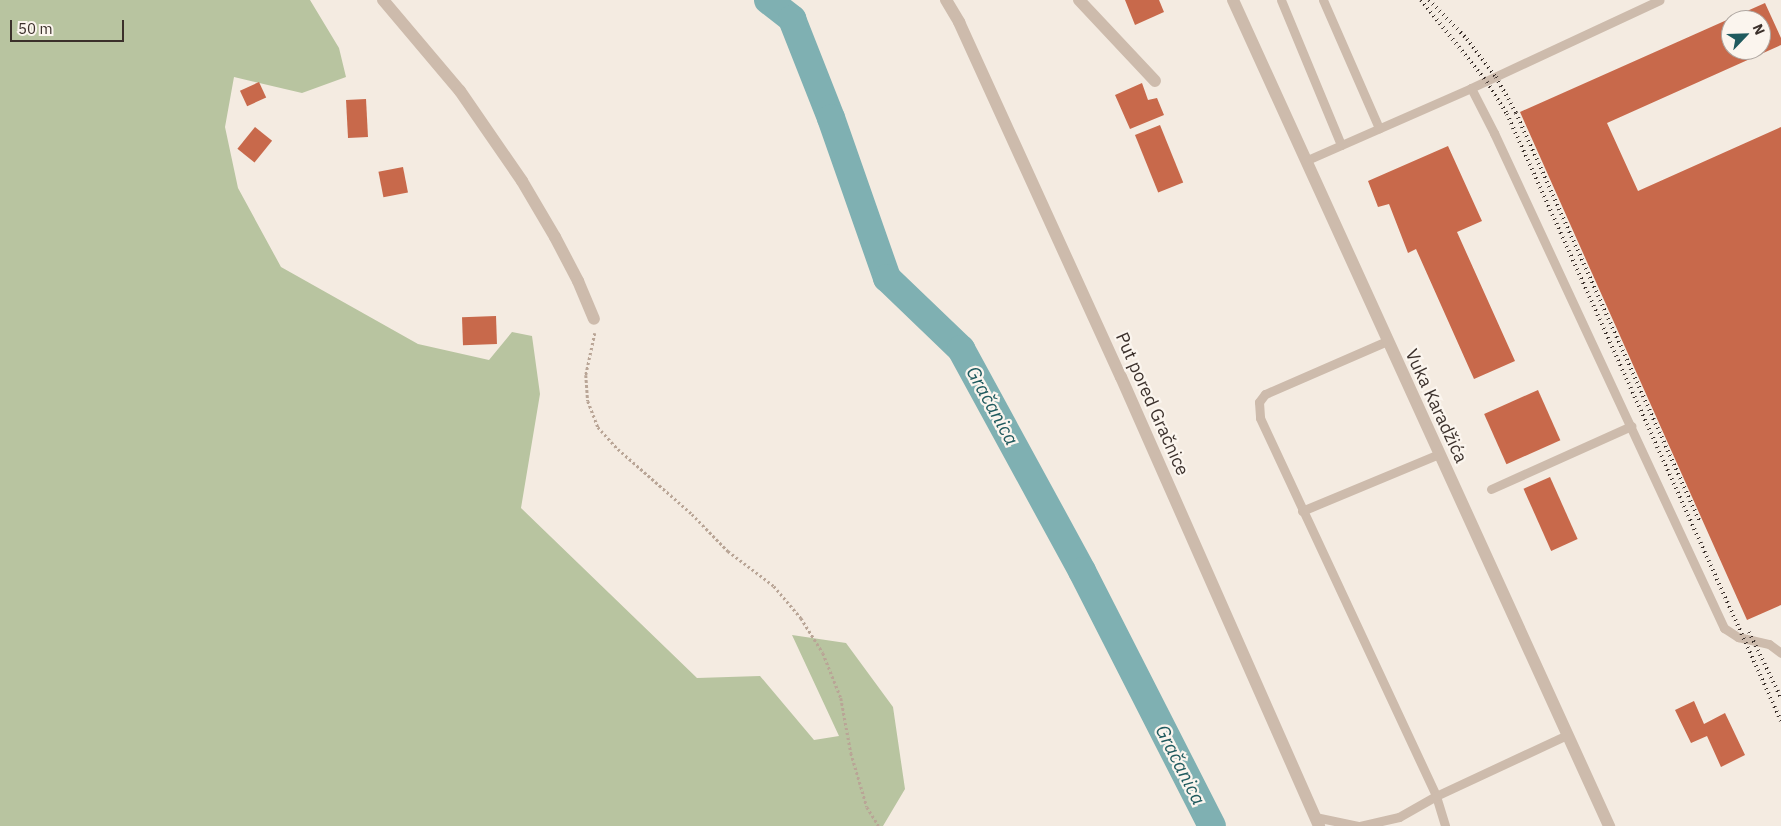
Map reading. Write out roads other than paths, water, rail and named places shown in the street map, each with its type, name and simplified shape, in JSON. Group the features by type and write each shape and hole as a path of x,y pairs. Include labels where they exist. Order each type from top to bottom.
{"street":[{"path":"383,0 460,91 522,181 566,259 594,319"},
{"name":"Put pored Gračnice","path":"946,0 963,31 1117,368 1317,822"},
{"path":"1079,0 1155,81"},
{"name":"Vuka Karadžića","path":"1233,0 1609,826"}],"lane":[{"path":"1281,0 1341,145"},
{"path":"1323,0 1379,128"},
{"path":"1305,160 1470,88 1660,0"},
{"path":"1470,88 1494,133 1724,628 1738,638 1769,644 1781,653"},
{"path":"1387,341 1277,388 1265,394 1258,402 1260,418 1436,796 1445,826"},
{"path":"1490,489 1631,426"},
{"path":"1302,511 1439,454"},
{"path":"1317,822 1360,826 1399,817 1436,796 1567,735"}],"waterway":[{"name":"Gračanica","path":"768,0 792,19 831,118 887,278 961,349 1082,571 1212,826"}],"railway":[{"path":"1421,0 1487,82 1507,114 1781,721"},
{"path":"1429,0 1467,39 1496,77 1516,113 1700,523"},
{"path":"1749,632 1781,698"}]}
